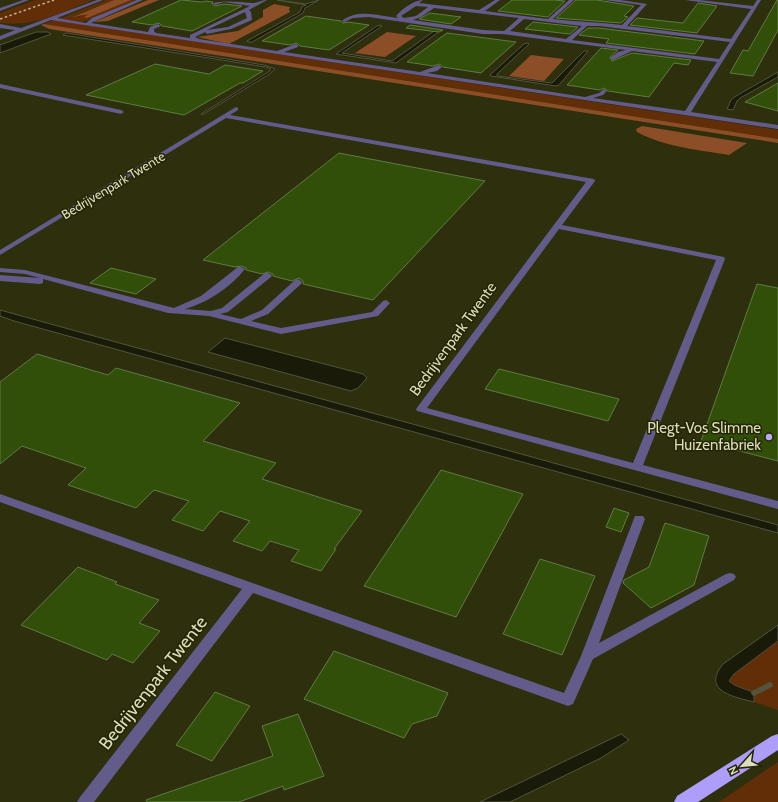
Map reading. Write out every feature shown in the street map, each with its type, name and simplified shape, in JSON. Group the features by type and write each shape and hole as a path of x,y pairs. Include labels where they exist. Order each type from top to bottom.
{"highway":[{"path":"683,802 778,741"}],"street":[{"path":"0,10 27,0"},
{"path":"0,38 101,0"},
{"path":"87,24 141,0"},
{"path":"170,36 192,36 265,0"},
{"path":"421,0 398,16 404,20 416,18 452,22"},
{"path":"480,12 498,0"},
{"path":"562,0 571,0"},
{"path":"548,21 571,0"},
{"path":"606,0 645,4 623,27"},
{"path":"687,0 754,8"},
{"path":"704,0 718,4"},
{"path":"687,113 759,0"},
{"path":"215,4 224,1 255,5"},
{"path":"415,4 548,21 586,25 598,24 734,41"},
{"path":"416,18 433,6"},
{"path":"426,11 452,14 459,9"},
{"path":"199,32 229,28 240,24 250,19 249,12 246,10"},
{"path":"344,22 350,18 358,16 378,17 483,32 504,33 721,61"},
{"path":"504,33 523,18"},
{"path":"52,19 747,122 777,123"},
{"path":"568,41 586,25"},
{"path":"0,26 23,30"},
{"path":"154,34 151,32 152,28 158,26"},
{"path":"463,38 468,34 483,32"},
{"path":"192,36 198,41"},
{"path":"270,51 282,51 296,46"},
{"path":"613,58 620,53 628,51 652,52"},
{"path":"401,71 428,72 439,67"},
{"path":"0,86 121,112"},
{"path":"572,96 595,96 604,91"},
{"name":"Bedrijvenpark Twente","path":"0,253 236,109"},
{"name":"Bedrijvenpark Twente","path":"225,116 591,181 421,409 778,505"},
{"path":"557,226 722,259 637,467"},
{"path":"168,310 187,306 207,297 241,269"},
{"path":"0,270 25,272 168,310 211,314 281,331 375,314 386,303"},
{"path":"211,314 225,310 268,275"},
{"path":"0,278 60,282"},
{"path":"242,322 265,312 298,282"},
{"path":"0,498 568,700 588,656 639,519"},
{"path":"588,656 730,578"},
{"name":"Bedrijvenpark Twente","path":"85,802 251,587"}],"shaded area":[{"path":"35,0 93,0 37,21 13,24 0,23 0,13"},
{"path":"106,0 114,0 74,16 78,17 84,14 89,15 131,0 137,0 82,22 59,19"},
{"path":"114,0 131,0 87,18 84,17 88,15 73,17"},
{"path":"148,0 159,0 108,21 94,22"},
{"path":"277,0 306,4 319,0 305,8 303,13 252,42 248,42 247,41 300,12 302,7 306,5"},
{"path":"274,4 290,7 290,12 229,44 197,37 238,31 263,17 263,10"},
{"path":"54,20 778,130 778,139 44,24"},
{"path":"44,24 778,139 778,143 49,29 41,25"},
{"path":"377,26 382,26 342,53 392,61 437,29 441,30 396,63 336,54"},
{"path":"36,32 48,32 51,34 0,53 0,45"},
{"path":"387,32 416,36 385,57 355,53"},
{"path":"66,33 264,65 275,69 268,75 202,115 201,114 271,69 63,35"},
{"path":"524,44 529,44 497,74 497,76 552,83 584,51 588,51 559,85 556,86 490,75"},
{"path":"531,55 564,59 544,81 509,76"},
{"path":"778,72 778,77 740,98 733,110 727,109 731,100 736,96"},
{"path":"642,126 747,143 729,155 670,145 637,132 636,129"},
{"path":"0,310 778,525 778,533 14,321 0,316"},
{"path":"225,338 363,374 367,378 358,388 351,391 208,352"},
{"path":"778,625 778,641 734,674 729,681 754,693 754,702 730,695 718,687 716,681 717,673 723,664"},
{"path":"778,641 778,710 754,702 754,693 729,681 734,674"},
{"path":"621,734 629,740 601,758 510,802 480,802"},
{"path":"778,762 778,802 719,802"}],"building":[{"path":"181,0 213,2 212,4 215,6 224,4 242,6 192,31 162,26 159,23 152,25 132,22"},
{"path":"512,0 565,1 548,17 498,11"},
{"path":"576,0 597,0 634,6 624,16 628,17 621,23 556,18"},
{"path":"777,0 778,30 753,76 730,73 743,50 748,51"},
{"path":"698,3 717,6 697,33 630,25 637,18 683,23"},
{"path":"430,13 461,17 451,24 419,19"},
{"path":"306,16 341,21 343,23 348,22 369,25 329,50 300,46 297,43 290,45 262,41"},
{"path":"533,22 578,27 570,34 525,29"},
{"path":"410,25 443,30 439,32 406,28"},
{"path":"588,28 599,28 704,41 695,54 606,43 609,39 579,35"},
{"path":"447,33 516,42 481,73 443,67 440,64 433,66 407,62"},
{"path":"601,48 618,50 610,57 612,61 632,53 691,60 688,65 674,63 649,97 608,91 604,88 600,90 567,85"},
{"path":"155,64 209,74 225,65 263,71 184,115 86,95"},
{"path":"778,83 778,111 745,102"},
{"path":"339,153 485,181 373,300 303,284 303,281 299,278 292,281 273,276 273,274 268,272 262,274 246,270 246,268 241,266 235,267 203,260"},
{"path":"111,268 156,279 136,294 90,283"},
{"path":"757,284 778,288 778,461 701,441"},
{"path":"37,354 108,375 116,368 240,403 203,441 276,463 262,479 362,511 334,549 336,549 321,571 291,561 299,550 270,541 262,551 233,541 250,521 220,511 203,531 172,520 189,501 154,490 136,508 68,485 86,468 22,446 0,464 0,382"},
{"path":"499,369 619,399 608,421 485,389"},
{"path":"441,470 523,494 456,617 364,586"},
{"path":"614,508 629,513 621,532 606,527"},
{"path":"665,523 709,536 694,585 651,608 623,583 624,580 649,567"},
{"path":"540,559 595,576 562,655 503,634"},
{"path":"78,567 117,582 115,584 159,600 139,623 160,631 133,663 112,654 107,660 21,625"},
{"path":"334,651 448,693 437,716 412,724 404,738 304,699"},
{"path":"215,692 250,706 212,761 176,745"},
{"path":"298,714 324,776 284,790 283,786 239,802 147,802 146,800 273,756 262,726"}],"waterway":[{"path":"754,693 770,685"}],"railway":[{"path":"0,19 54,0"}],"place":[{"name":"Plegt-Vos Slimme Huizenfabriek","path":"769,437"}]}
